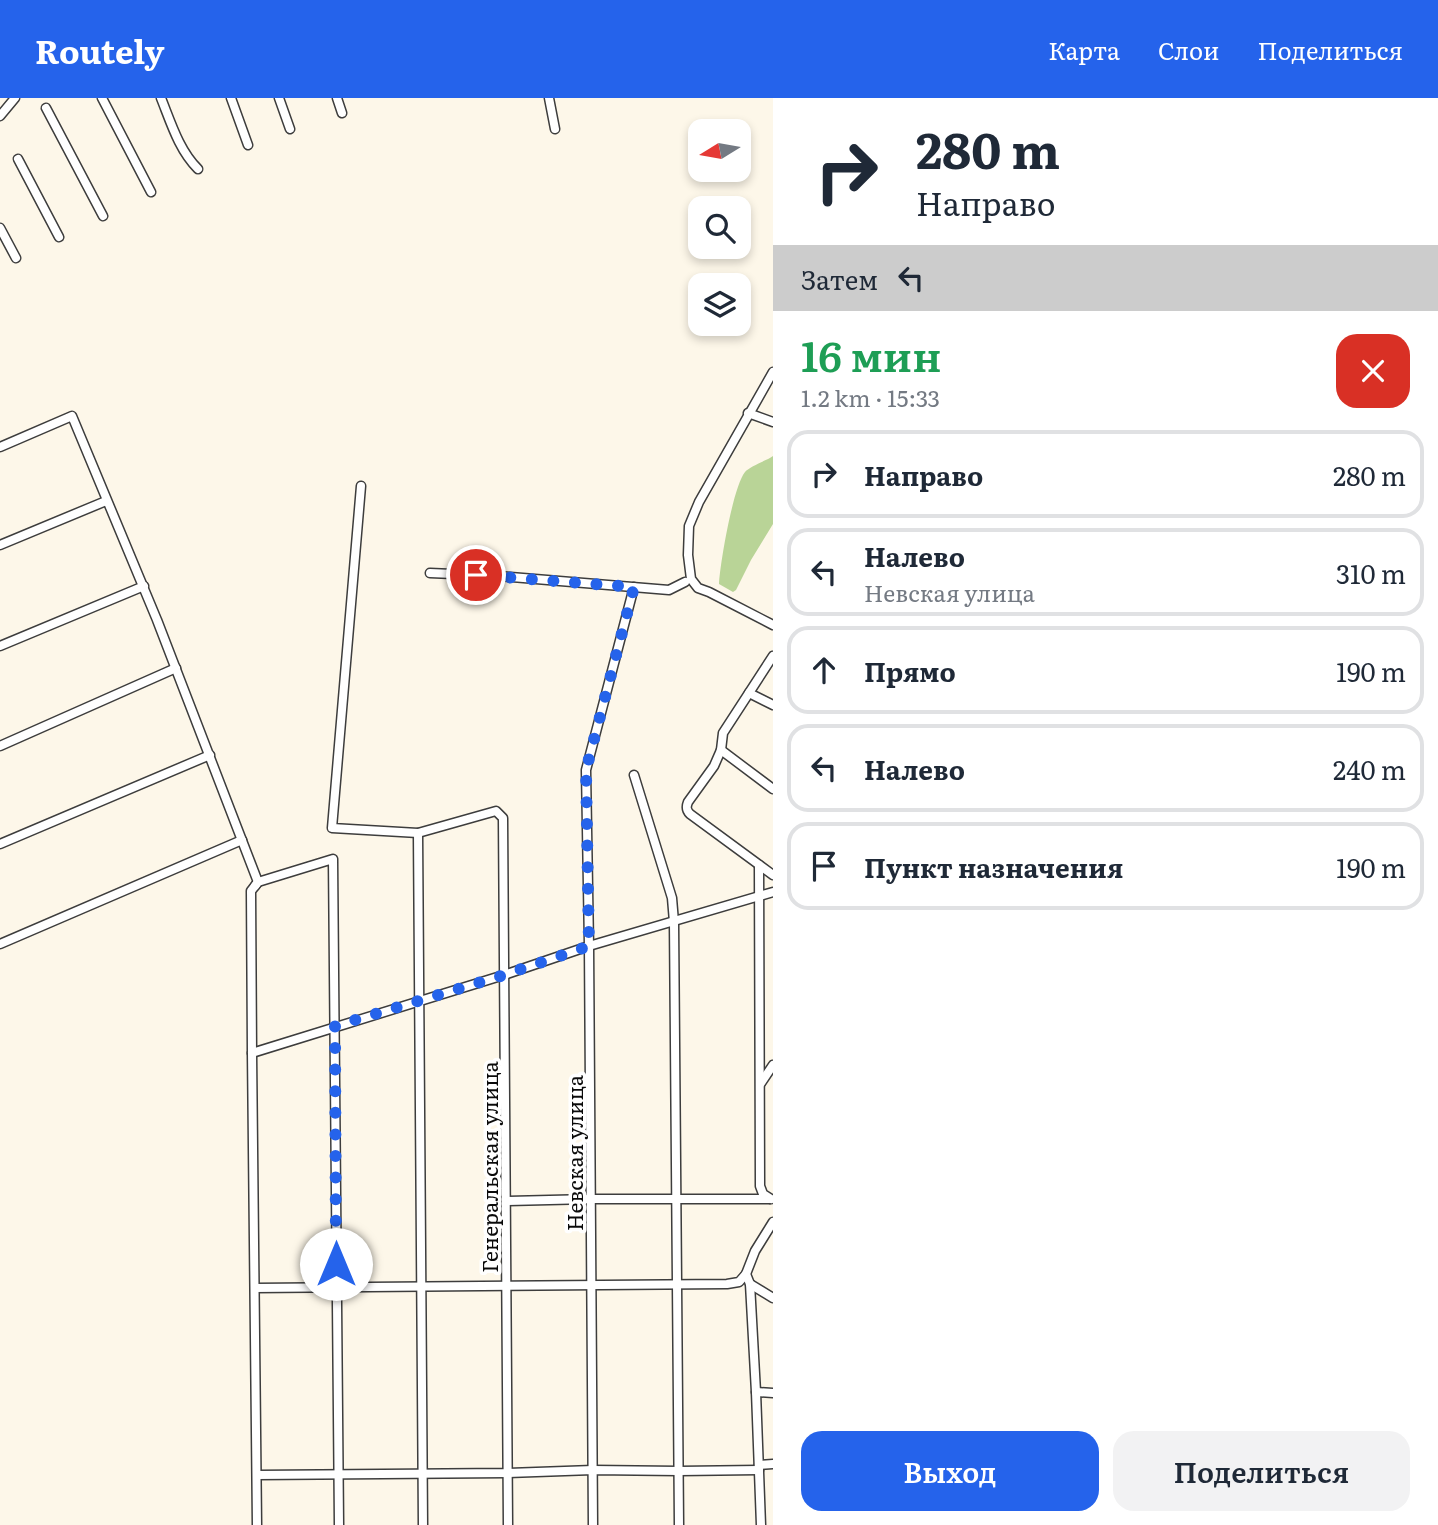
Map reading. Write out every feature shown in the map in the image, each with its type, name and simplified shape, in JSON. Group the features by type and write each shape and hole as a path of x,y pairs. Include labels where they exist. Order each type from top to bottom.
{"street":[{"path":"1,114 15,98"},
{"path":"102,98 151,192"},
{"path":"162,98 187,158 198,169"},
{"path":"232,98 248,145"},
{"path":"279,98 290,129"},
{"path":"337,98 342,113"},
{"path":"549,98 555,129"},
{"path":"46,108 103,216"},
{"path":"18,159 59,237"},
{"path":"0,228 16,258"},
{"path":"773,372 699,502 689,526 688,555 693,583 698,588 773,625"},
{"path":"748,413 773,422"},
{"path":"0,447 72,416 144,586 258,882"},
{"path":"361,486 332,828 418,833 423,1525"},
{"path":"0,545 106,500"},
{"path":"430,573 669,590 685,582"},
{"path":"0,646 144,586"},
{"name":"Невская улица","path":"593,1525 586,770 634,587"},
{"path":"773,656 723,733 721,751 715,766 686,806 687,811 773,875"},
{"path":"0,746 176,668"},
{"path":"749,693 773,705"},
{"path":"721,751 773,789"},
{"path":"0,844 209,755"},
{"path":"634,775 672,898 674,922 680,1525"},
{"name":"Генеральская улица","path":"418,833 496,811 503,818 508,1525"},
{"path":"0,944 242,840"},
{"path":"257,1525 251,891 258,882 333,859 339,1525"},
{"path":"759,865 760,1186 763,1194 772,1199"},
{"path":"252,1053 589,946 773,892"},
{"path":"761,1083 773,1065"},
{"path":"506,1201 772,1199"},
{"path":"255,1288 739,1282 746,1274 755,1251 773,1222"},
{"path":"746,1274 750,1284 761,1525"},
{"path":"750,1284 773,1298"},
{"path":"756,1392 773,1393"},
{"path":"257,1475 679,1471 773,1464"}],"green space":[{"path":"773,456 773,524 733,592 719,584 736,493 745,472"}],"route":[{"path":"336,1264 335,1026 504,975 589,946 586,770 634,587 476,575"}]}
